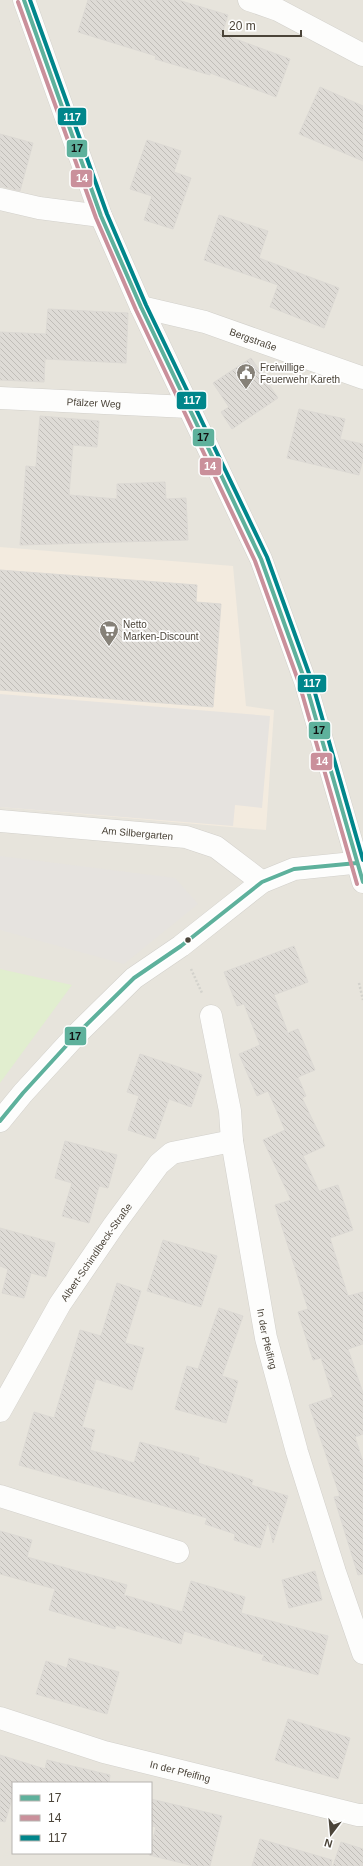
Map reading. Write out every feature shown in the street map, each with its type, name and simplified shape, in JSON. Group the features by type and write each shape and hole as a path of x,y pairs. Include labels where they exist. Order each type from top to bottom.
{"street":[{"path":"0,1122 23,1093 77,1034 134,978 181,946 262,882 294,869 361,869 305,681 261,559 141,307 101,216 24,0"},
{"path":"249,0 278,10 363,55"},
{"path":"0,199 40,208 101,216"},
{"name":"Bergstraße","path":"141,307 205,322 363,378"},
{"name":"Pfälzer Weg","path":"0,398 188,407"},
{"name":"Am Silbergarten","path":"0,821 186,837 216,847 262,882"},
{"name":"In der Pfeifing","path":"210,1016 230,1111 232,1141 266,1338 297,1452 335,1572 363,1653"},
{"name":"Albert-Schindlbeck-Straße","path":"0,1411 60,1304 114,1225 159,1164 172,1153 232,1141"},
{"path":"0,1496 178,1552"},
{"name":"In der Pfeifing","path":"0,1718 104,1752 363,1815"}],"path":[{"path":"359,983 363,1000"}],"shaded area":[{"path":"0,0 363,0 363,1866 0,1866"},
{"path":"0,547 233,566 246,706 274,710 266,830 0,807"},
{"path":"0,694 270,716 262,808 235,805 233,826 0,807"},
{"path":"0,856 175,878 198,904 124,964 0,930"}],"green space":[{"path":"0,969 72,985 0,1083"}],"building":[{"path":"88,0 178,0 228,15 222,34 290,59 276,97 210,73 210,75 155,59 156,56 78,32"},
{"path":"320,87 363,106 363,161 299,134"},
{"path":"0,134 33,143 20,191 0,186"},
{"path":"147,140 181,151 174,172 191,178 173,229 144,220 152,196 130,189"},
{"path":"219,215 268,231 259,258 339,288 324,328 270,307 278,285 204,260"},
{"path":"48,309 128,313 126,363 45,359 44,382 0,380 0,332 46,334"},
{"name":"Freiwillige Feuerwehr Kareth","path":"251,358 278,398 232,429 221,412 229,407 213,383"},
{"path":"299,409 345,419 340,439 363,444 363,459 359,475 287,458"},
{"path":"40,416 99,421 97,447 73,445 69,495 117,499 117,484 165,482 166,499 186,498 188,540 20,545 26,466 36,467"},
{"name":"Netto Marken-Discount","path":"0,570 197,585 196,602 221,604 213,707 0,690"},
{"path":"294,946 308,982 274,995 288,1033 298,1029 315,1070 298,1077 306,1096 302,1098 325,1146 303,1156 319,1191 338,1185 353,1230 330,1238 348,1296 363,1292 363,1344 348,1349 363,1393 363,1434 355,1437 363,1462 363,1574 358,1575 334,1497 340,1496 309,1405 333,1397 321,1358 313,1360 298,1312 308,1309 275,1205 291,1200 263,1140 285,1130 268,1091 257,1096 239,1054 260,1045 244,1004 237,1006 224,972"},
{"path":"140,1054 202,1075 191,1107 169,1099 155,1139 128,1130 139,1096 127,1092"},
{"path":"65,1141 117,1155 108,1188 99,1186 89,1223 62,1216 72,1183 55,1178"},
{"path":"0,1228 55,1243 46,1277 31,1273 24,1298 2,1293 8,1269 0,1266"},
{"path":"163,1240 217,1256 201,1307 147,1291"},
{"path":"117,1283 141,1291 125,1343 144,1348 132,1390 96,1379 82,1427 95,1430 90,1450 134,1463 140,1442 199,1458 198,1463 253,1480 251,1485 288,1496 273,1543 268,1522 260,1548 234,1540 235,1534 205,1524 207,1518 19,1465 34,1412 54,1418 80,1330 101,1336"},
{"path":"219,1308 243,1316 222,1376 238,1381 226,1423 175,1409 187,1366 198,1369"},
{"path":"0,1531 32,1540 27,1557 127,1585 124,1595 182,1612 191,1581 245,1597 241,1613 328,1636 318,1675 262,1660 264,1655 184,1631 181,1644 116,1625 115,1629 49,1610 55,1589 0,1574"},
{"path":"315,1571 322,1600 289,1608 282,1580"},
{"path":"69,1658 119,1672 107,1714 36,1694 46,1661 67,1668"},
{"path":"288,1719 350,1738 338,1779 275,1760"},
{"path":"0,1755 45,1769 47,1760 110,1775 109,1782 12,1782 12,1799 5,1822 0,1821"},
{"path":"152,1799 222,1816 210,1866 194,1866 149,1855 152,1854 152,1843 156,1827 152,1826"},
{"path":"260,1839 332,1860 331,1866 252,1866"},
{"path":"341,1842 363,1849 363,1866 333,1866"}],"transit line":[{"name":"17","path":"24,0 101,216 141,307 261,559 305,681 363,882"},
{"name":"117","path":"30,0 107,214 146,305 267,557 311,679 363,860"},
{"name":"14","path":"18,2 96,218 136,310 255,561 299,683 357,884"},
{"name":"17","path":"0,1121 23,1093 77,1034 134,978 181,946 262,882 294,869 357,863"}],"place":[{"name":"Freiwillige Feuerwehr Kareth","path":"246,390"},
{"name":"Netto Marken-Discount","path":"109,647"}]}
